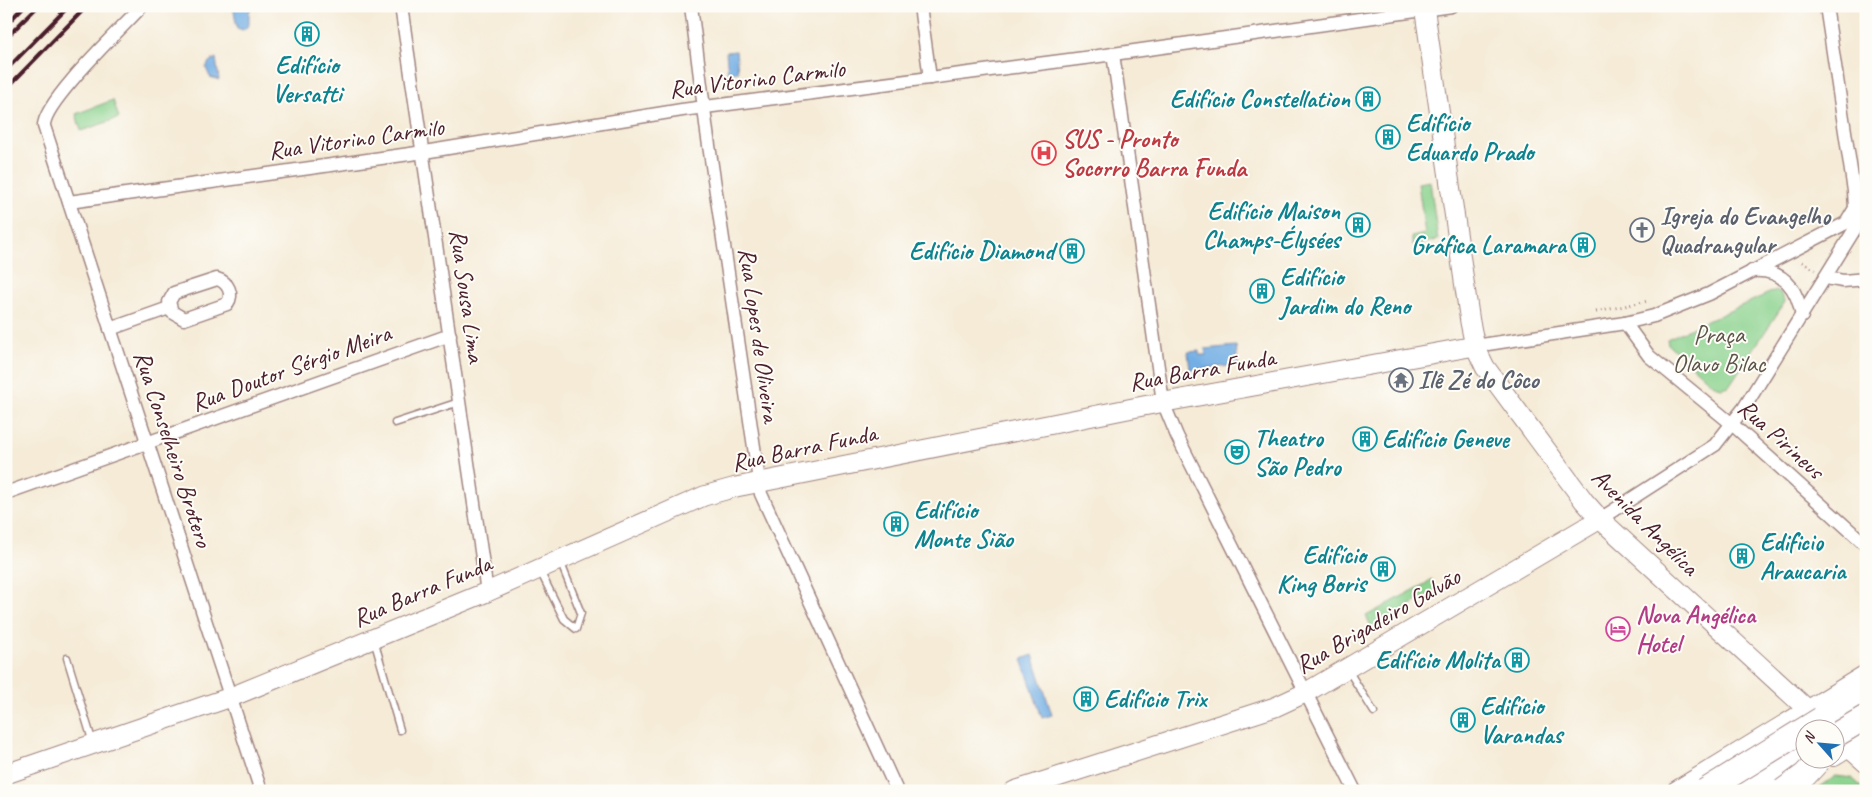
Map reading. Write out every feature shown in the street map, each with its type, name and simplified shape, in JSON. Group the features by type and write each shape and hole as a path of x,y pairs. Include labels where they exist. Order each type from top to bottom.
{"highway":[{"path":"1705,791 1866,691"},
{"path":"1844,737 1866,717"},
{"path":"1747,791 1794,761"},
{"path":"1783,791 1810,770"}],"main road":[{"path":"1677,791 1866,675"},
{"path":"1844,742 1866,736"},
{"path":"1779,791 1813,770"}],"street":[{"name":"Rua Conselheiro Brotero","path":"142,6 69,84 55,101 44,121 47,137 261,791"},
{"name":"Rua Sousa Lima","path":"401,6 424,152 487,592"},
{"name":"Rua Lopes de Oliveira","path":"691,6 703,108 758,481 765,504 897,791"},
{"path":"920,6 930,78"},
{"name":"Rua Vitorino Carmilo","path":"69,202 424,152 703,108 1112,54 1424,8 1451,6"},
{"path":"1750,271 1846,223 1852,216 1855,208 1826,6"},
{"name":"Avenida Angélica","path":"1424,8 1470,322 1475,346 1485,367 1584,501 1600,519 1818,720"},
{"path":"1112,54 1162,402 1355,791"},
{"path":"1854,191 1859,199 1866,200"},
{"path":"1732,424 1866,212"},
{"path":"1750,271 1772,272 1789,281 1800,302 1802,316"},
{"name":"Rua Barra Funda","path":"6,774 231,697 487,592 704,496 758,481 1162,402 1475,346 1625,323 1654,316 1709,294 1750,271"},
{"path":"1826,278 1844,281 1866,279"},
{"path":"213,280 223,281 230,294 229,301 225,305 187,318 178,317 170,308 170,298 174,293 213,280"},
{"path":"110,329 170,308"},
{"name":"Rua Pirineus","path":"1625,323 1649,356 1732,424 1866,545"},
{"name":"Rua Doutor Sérgio Meira","path":"6,493 450,335"},
{"name":"Rua Brigadeiro Galvão","path":"1014,791 1275,707 1306,693 1600,519 1714,445 1732,424"},
{"path":"1844,747 1866,763"}],"lane":[{"path":"395,423 459,402"},
{"path":"539,569 564,619 576,629 581,613 560,560"},
{"path":"373,639 400,730"},
{"path":"67,658 93,744"},
{"path":"1347,669 1374,712"}],"path":[{"path":"1786,253 1826,278"}],"green space":[{"path":"113,100 119,118 81,131 76,114"},
{"path":"1430,181 1438,240 1413,245 1411,237 1425,234 1418,183"},
{"name":"Praça Olavo Bilac","path":"1776,290 1785,302 1729,386 1721,388 1711,383 1668,344 1667,339"},
{"path":"1432,580 1437,590 1372,628 1366,616"},
{"path":"1836,776 1852,778 1866,791 1814,791"}],"water":[{"path":"233,6 253,6 249,12 249,25 243,30 237,28"},
{"path":"736,51 738,72 728,73 726,52"},
{"path":"216,58 219,80 210,77 206,68 209,62"},
{"path":"1236,346 1238,365 1190,370 1188,352 1199,351 1199,355 1206,355 1205,349"},
{"path":"1033,655 1052,715 1042,718 1022,659"}],"railway":[{"path":"6,25 24,6"},
{"path":"6,38 38,6"},
{"path":"6,70 69,6"},
{"path":"6,89 87,6"}],"place":[{"name":"Edifício Versatti","path":"307,34"},
{"name":"Edifício Constellation","path":"1368,99"},
{"name":"Edifício Eduardo Prado","path":"1388,137"},
{"name":"SUS - Pronto Socorro Barra Funda","path":"1044,153"},
{"name":"Edifício Maison Champs-Élysées","path":"1358,225"},
{"name":"Igreja do Evangelho Quadrangular","path":"1642,230"},
{"name":"Gráfica Laramara","path":"1583,245"},
{"name":"Edifício Diamond","path":"1072,251"},
{"name":"Edifício Jardim do Reno","path":"1262,291"},
{"name":"Ilê Zé do Côco","path":"1401,380"},
{"name":"Edifício Geneve","path":"1365,439"},
{"name":"Theatro São Pedro","path":"1237,452"},
{"name":"Edifício Monte Sião","path":"896,524"},
{"name":"Edificio Araucaria","path":"1742,556"},
{"name":"Edifício King Boris","path":"1383,569"},
{"name":"Nova Angélica Hotel","path":"1618,629"},
{"name":"Edifício Molita","path":"1517,660"},
{"name":"Edifício Trix","path":"1086,699"},
{"name":"Edifício Varandas","path":"1463,720"}]}
